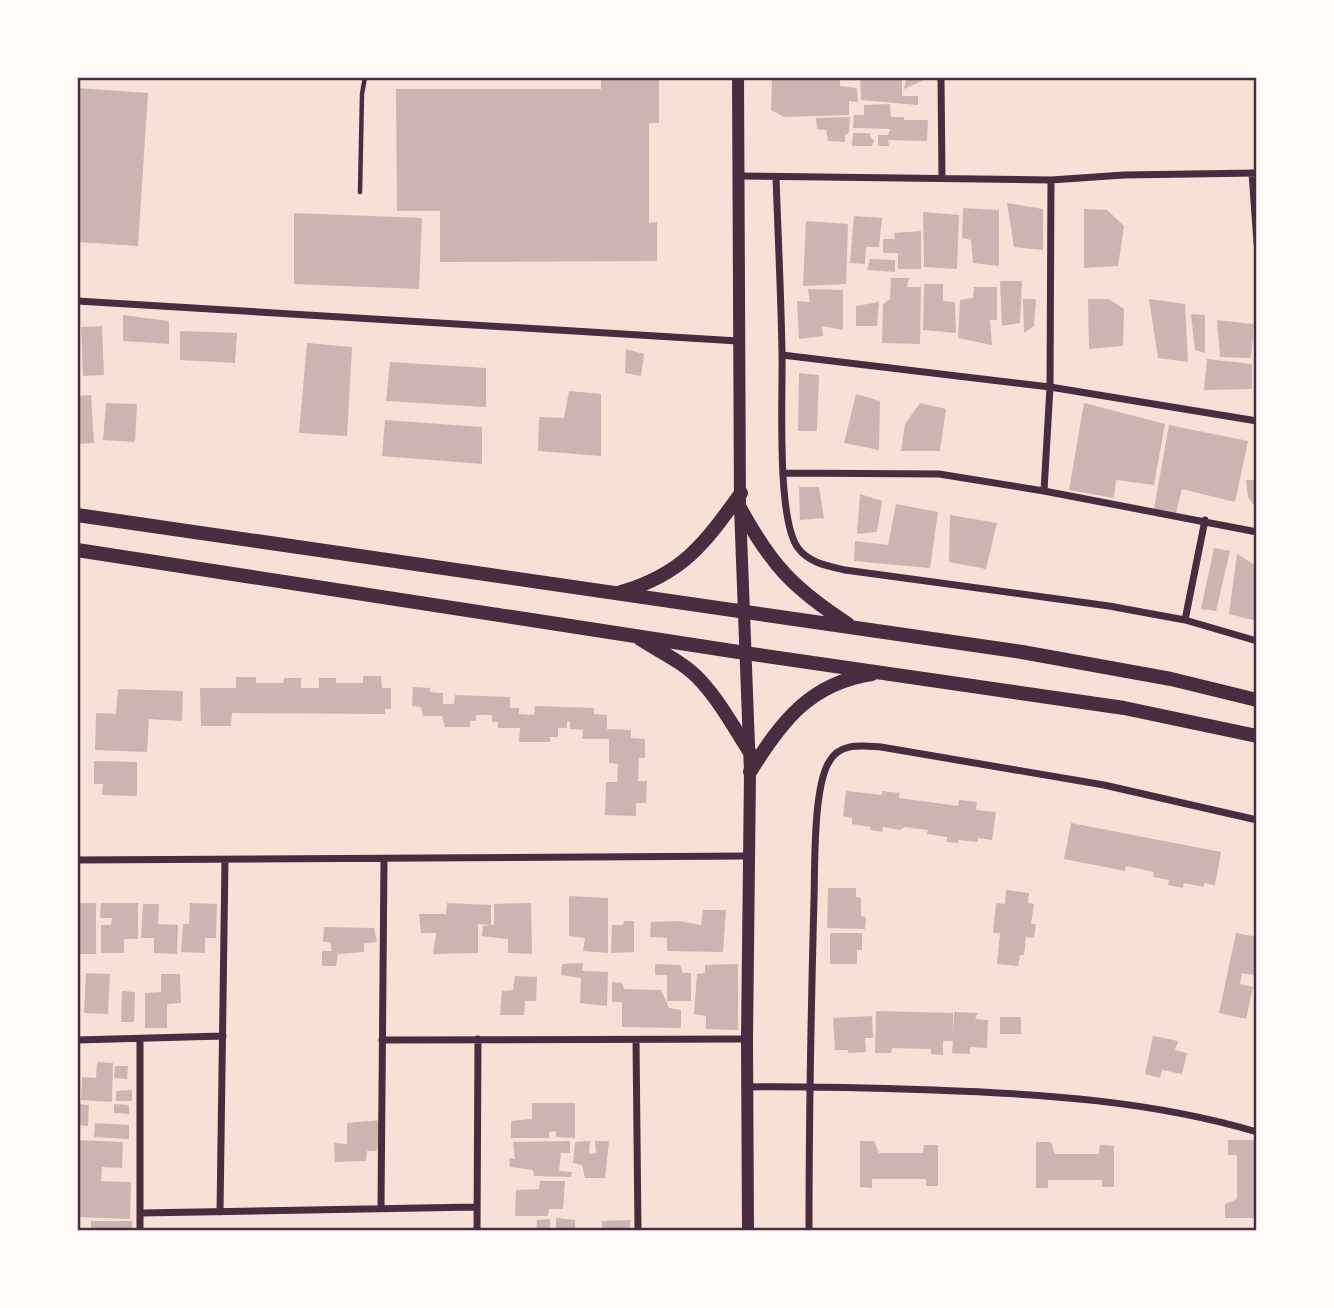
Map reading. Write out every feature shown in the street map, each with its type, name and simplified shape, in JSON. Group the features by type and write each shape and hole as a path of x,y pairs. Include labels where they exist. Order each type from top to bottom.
{"main road":[{"path":"738,77 738,341 750,772 748,1231"},
{"path":"615,594 639,587 682,563 701,546 741,500"},
{"path":"741,500 768,555 799,589 856,628"},
{"path":"77,515 1036,654 1171,680 1257,701"},
{"path":"77,550 745,653 1124,708 1257,736"},
{"path":"633,635 683,665 698,678 723,708 749,751"},
{"path":"750,772 780,725 802,704 828,687 847,680 888,672"}],"street":[{"path":"941,77 942,177"},
{"path":"739,176 1051,180 1124,175 1255,173 1257,243"},
{"path":"776,177 783,473 790,529 798,548 816,563 845,570 1109,606 1185,620 1257,641"},
{"path":"1044,491 1050,387 1051,180"},
{"path":"77,301 738,341"},
{"path":"782,355 1050,387 1257,421"},
{"path":"783,473 939,474 1205,520 1257,532"},
{"path":"1185,620 1205,520"},
{"path":"809,1231 809,1086 816,841 821,782 829,761 840,751 853,745 881,747 1104,785 1257,820"},
{"path":"77,860 749,856"},
{"path":"381,1207 384,859"},
{"path":"220,1212 225,860"},
{"path":"77,1040 223,1036"},
{"path":"382,1040 747,1039"},
{"path":"140,1040 140,1231"},
{"path":"477,1231 478,1040"},
{"path":"636,1040 638,1231"},
{"path":"747,1087 809,1086 1030,1094 1163,1110 1214,1119 1257,1132"},
{"path":"141,1213 476,1207"}],"lane":[{"path":"360,192 362,94 365,77"}],"building":[{"path":"601,77 659,77 659,123 649,123 649,223 657,222 657,261 440,262 440,211 397,211 396,89 601,89"},
{"path":"772,77 840,77 840,86 857,88 858,102 849,101 849,115 784,117 771,110"},
{"path":"860,77 902,77 902,96 918,96 918,105 861,100"},
{"path":"907,77 924,77 924,80 904,89"},
{"path":"77,88 148,93 138,246 77,242"},
{"path":"890,104 891,117 928,120 927,141 888,140 889,146 878,146 878,135 888,135 890,129 853,128 854,115 864,115 864,105"},
{"path":"850,117 849,133 845,135 845,142 828,141 826,130 817,129 816,118"},
{"path":"853,133 870,133 871,139 874,140 872,146 852,146"},
{"path":"1007,203 1043,209 1043,250 1014,247"},
{"path":"963,208 999,210 999,266 973,263 971,240 962,238"},
{"path":"1084,209 1107,210 1124,226 1118,266 1084,268"},
{"path":"923,212 959,215 957,269 924,267"},
{"path":"294,213 422,218 419,289 294,284"},
{"path":"854,216 882,218 879,247 866,247 865,264 850,263"},
{"path":"806,221 848,224 846,284 803,286"},
{"path":"921,231 921,269 898,269 898,253 883,253 883,239 895,239 894,233"},
{"path":"870,259 895,260 895,272 867,270"},
{"path":"891,278 909,278 907,287 921,287 920,344 882,343 883,304 890,299"},
{"path":"1000,281 1022,281 1020,323 1002,326"},
{"path":"924,284 943,284 943,301 955,302 956,333 923,330"},
{"path":"974,287 997,287 997,320 990,320 992,345 958,338 960,300 973,298"},
{"path":"808,289 843,290 843,330 822,326 823,336 799,339 797,301 810,302"},
{"path":"1023,299 1036,299 1034,326 1024,333"},
{"path":"1088,299 1109,299 1124,309 1123,346 1089,349"},
{"path":"1149,299 1185,304 1188,362 1158,358"},
{"path":"879,302 877,326 856,326 856,306"},
{"path":"1191,314 1205,315 1205,353 1195,350"},
{"path":"123,315 169,321 169,344 123,341"},
{"path":"1217,320 1254,324 1251,358 1220,357"},
{"path":"102,326 104,375 83,376 81,327"},
{"path":"180,331 237,333 235,363 180,360"},
{"path":"307,343 352,347 347,436 299,433"},
{"path":"626,349 644,354 641,376 625,373"},
{"path":"1207,359 1252,364 1252,389 1204,390"},
{"path":"390,362 486,368 486,407 386,401"},
{"path":"799,373 819,375 817,431 798,431"},
{"path":"569,391 601,394 601,456 538,451 539,417 564,418"},
{"path":"856,394 880,401 879,450 844,443"},
{"path":"91,395 94,443 77,444 77,396"},
{"path":"106,403 137,404 135,442 103,440"},
{"path":"920,403 946,409 940,451 901,451 905,424"},
{"path":"1084,403 1165,424 1154,485 1116,480 1114,498 1069,490"},
{"path":"385,420 482,427 482,464 382,456"},
{"path":"1169,425 1248,441 1235,502 1182,489 1176,513 1154,509"},
{"path":"1246,480 1257,480 1257,510 1248,497"},
{"path":"799,487 819,487 824,518 800,520"},
{"path":"860,494 882,501 877,532 857,534"},
{"path":"896,504 938,512 930,568 854,561 855,541 888,545"},
{"path":"950,515 997,523 986,569 949,562"},
{"path":"1214,548 1230,551 1216,611 1201,609"},
{"path":"1237,554 1257,566 1257,621 1229,614"},
{"path":"363,676 381,676 382,688 391,688 391,709 385,709 385,714 232,713 231,726 201,726 200,688 236,688 236,677 256,677 256,683 283,683 284,678 301,678 301,688 319,688 319,678 336,678 336,683 363,683"},
{"path":"413,687 430,688 430,692 443,693 443,704 454,704 455,695 510,697 510,708 519,708 519,714 534,715 535,706 594,708 594,714 607,715 607,729 631,730 631,738 645,739 645,758 639,758 638,781 647,781 646,803 636,803 636,816 605,815 606,782 617,782 618,764 609,763 609,739 582,739 583,730 570,729 570,722 567,721 567,728 558,728 558,737 550,737 550,742 519,742 520,728 498,728 498,722 492,722 492,715 476,715 476,721 470,721 470,727 445,727 442,716 423,716 421,707 412,706"},
{"path":"118,689 183,691 182,721 149,719 147,752 95,750 96,713 116,714"},
{"path":"94,761 137,762 137,796 102,795 103,784 94,784"},
{"path":"846,791 882,795 882,791 900,793 899,798 958,806 959,800 977,802 976,810 996,812 992,840 978,838 978,842 947,842 947,837 927,834 928,830 883,827 882,832 852,824 852,818 843,816"},
{"path":"1071,823 1221,852 1215,885 1204,883 1204,887 1184,883 1183,888 1168,885 1169,880 1153,877 1154,872 1126,866 1125,871 1064,859"},
{"path":"828,888 856,888 856,897 861,898 861,916 866,917 865,929 827,928"},
{"path":"1006,890 1029,893 1028,903 1034,904 1031,924 1036,924 1034,938 1026,937 1024,955 1020,955 1018,966 997,964 1000,933 993,933 996,903 1005,904"},
{"path":"569,896 608,898 608,953 583,951 585,938 569,936"},
{"path":"77,903 96,903 96,954 77,954"},
{"path":"101,903 138,903 138,939 124,939 124,953 101,953 101,925 111,925 112,918 100,918"},
{"path":"190,903 217,904 216,938 205,938 205,953 181,952 183,924 189,924"},
{"path":"447,903 491,905 491,925 478,924 478,953 433,954 436,933 421,933 419,914 446,914"},
{"path":"531,903 532,954 508,953 508,939 482,936 483,926 494,925 494,904"},
{"path":"143,904 159,904 158,924 178,925 177,954 154,953 154,938 141,938"},
{"path":"703,910 726,910 723,952 667,951 667,938 650,937 651,922 679,921 701,925"},
{"path":"624,921 634,921 634,952 611,953 612,925 623,925"},
{"path":"324,927 374,928 377,942 364,943 364,952 338,954 336,966 322,966 322,951 332,951 330,942 323,942"},
{"path":"830,933 862,933 862,950 857,950 857,964 830,964"},
{"path":"1236,933 1257,937 1254,975 1242,973 1240,984 1253,987 1246,1019 1219,1013"},
{"path":"583,963 582,971 608,972 607,1006 580,1003 581,978 561,975 562,964"},
{"path":"655,964 680,965 683,973 691,973 691,1001 667,1001 667,975 655,975"},
{"path":"738,964 738,1030 706,1029 706,1016 694,1014 697,974 705,973 705,965"},
{"path":"86,973 110,974 108,1014 84,1013"},
{"path":"161,974 180,974 181,1003 167,1004 167,1028 145,1028 145,993 161,992"},
{"path":"515,976 537,977 536,1001 525,1001 524,1015 500,1015 502,991 513,990"},
{"path":"612,982 622,983 624,989 661,990 669,1008 681,1010 681,1028 622,1027 622,1002 612,1002"},
{"path":"122,991 135,992 134,1022 121,1022"},
{"path":"876,1011 953,1013 953,1036 954,1012 978,1013 975,1019 988,1020 987,1048 970,1047 970,1054 952,1053 953,1041 943,1041 943,1055 931,1054 931,1049 892,1048 891,1053 875,1053"},
{"path":"872,1016 873,1038 865,1038 866,1052 848,1053 848,1050 835,1050 833,1018"},
{"path":"1000,1017 1021,1017 1021,1034 1000,1034"},
{"path":"1153,1036 1178,1041 1175,1050 1187,1053 1182,1074 1162,1070 1160,1078 1145,1074"},
{"path":"97,1062 113,1063 112,1102 81,1100 82,1077 96,1078"},
{"path":"115,1066 128,1066 127,1079 114,1078"},
{"path":"132,1090 132,1101 116,1101 116,1091"},
{"path":"532,1103 575,1103 575,1138 556,1137 556,1131 549,1132 549,1138 511,1138 511,1121 532,1119"},
{"path":"77,1104 89,1105 88,1126 77,1125"},
{"path":"114,1104 129,1105 129,1114 114,1113"},
{"path":"382,1120 377,1151 367,1151 366,1161 335,1162 334,1143 347,1144 347,1123"},
{"path":"95,1123 129,1125 129,1139 94,1137"},
{"path":"77,1140 123,1142 122,1168 102,1167 101,1181 131,1182 130,1219 77,1217"},
{"path":"1228,1140 1257,1140 1257,1218 1225,1218 1225,1204 1237,1199 1237,1155 1228,1155"},
{"path":"570,1141 570,1153 561,1153 559,1171 572,1172 571,1177 534,1176 533,1170 510,1167 509,1158 515,1159 513,1142"},
{"path":"590,1141 589,1154 596,1153 595,1141 609,1141 605,1178 585,1178 582,1165 573,1163 575,1142"},
{"path":"860,1141 874,1141 879,1153 923,1153 924,1145 938,1145 938,1186 926,1186 926,1179 872,1179 872,1188 860,1187"},
{"path":"1036,1142 1051,1142 1055,1154 1099,1154 1100,1145 1114,1146 1114,1187 1102,1187 1102,1180 1048,1180 1048,1188 1036,1188"},
{"path":"540,1181 565,1181 563,1209 549,1209 548,1216 515,1216 516,1190 539,1189"},
{"path":"556,1218 575,1220 575,1231 556,1231"},
{"path":"550,1219 550,1231 536,1231 537,1220"},
{"path":"631,1220 629,1231 589,1231 589,1228 602,1228 602,1221"},
{"path":"91,1221 132,1221 132,1231 91,1231"}]}
